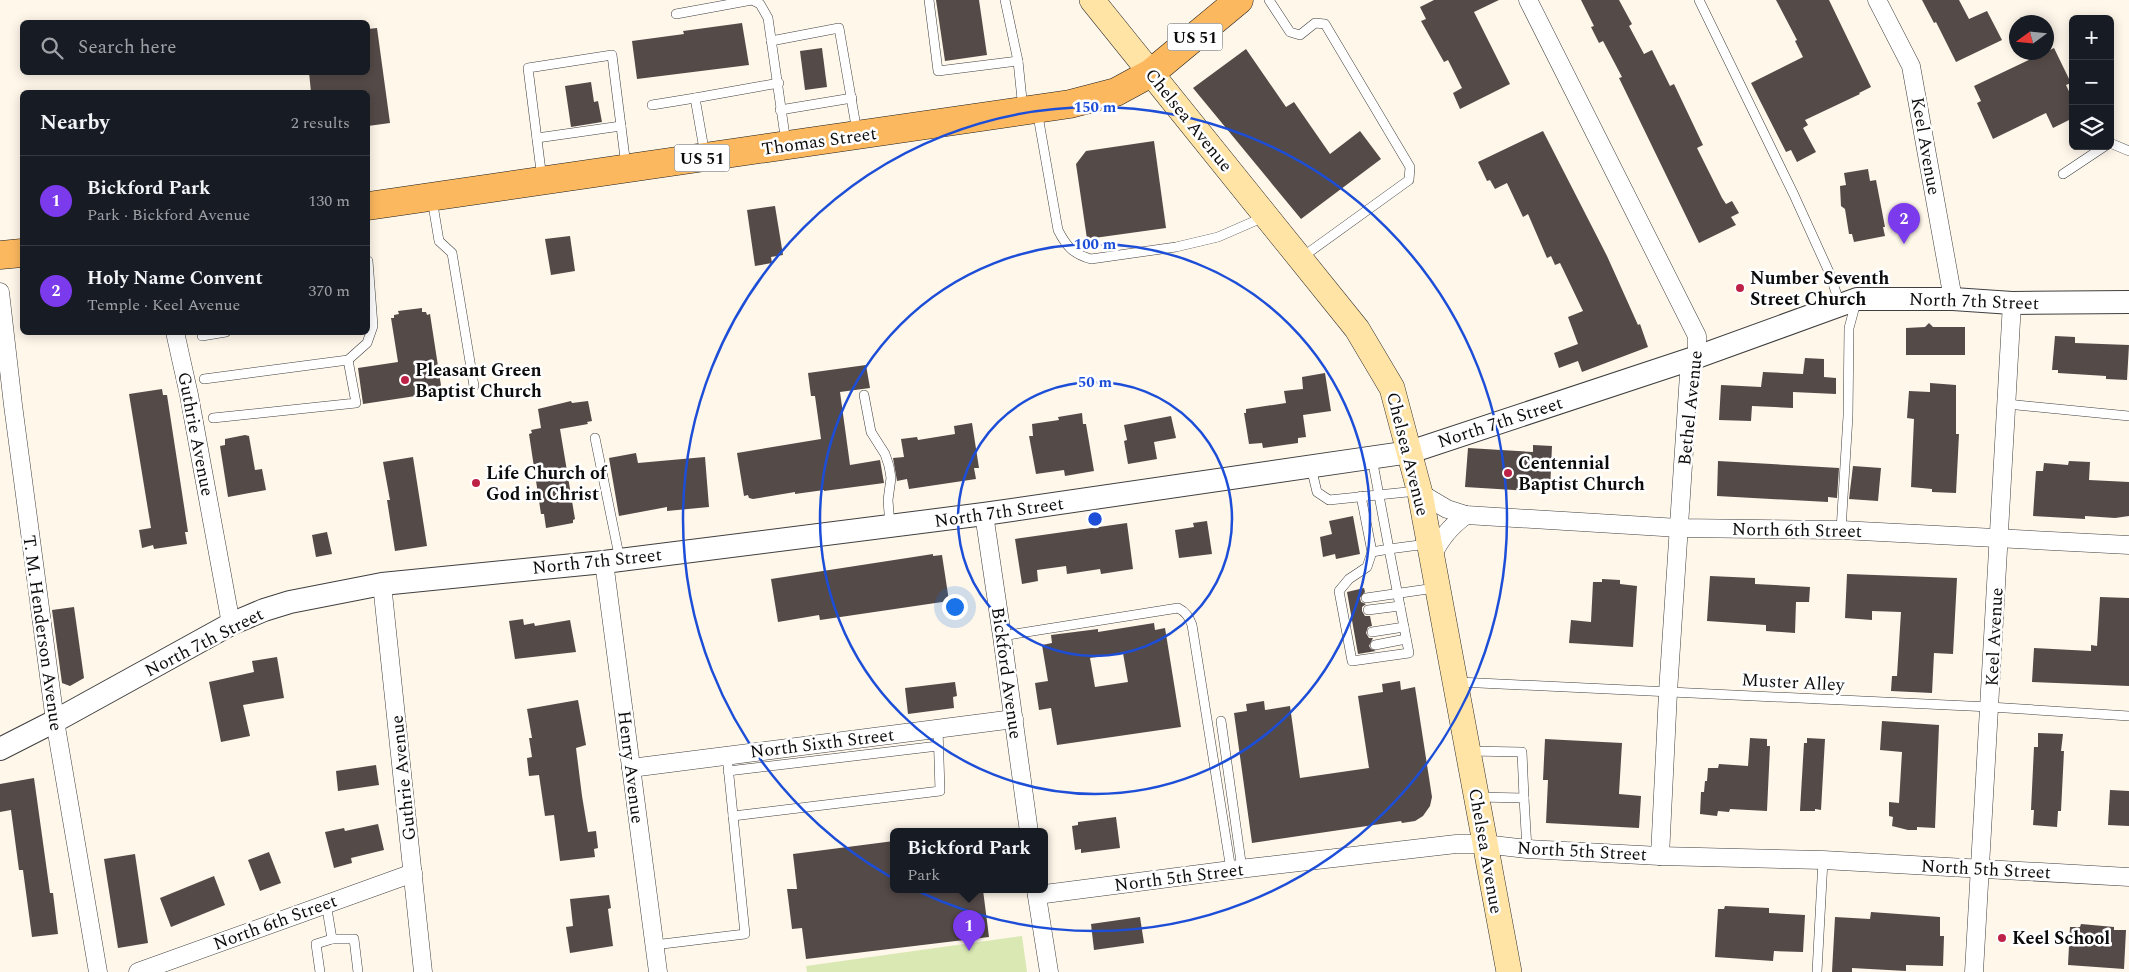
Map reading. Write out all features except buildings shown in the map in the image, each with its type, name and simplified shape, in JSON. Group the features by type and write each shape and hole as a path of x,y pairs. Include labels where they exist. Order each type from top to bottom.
{"main road":[{"name":"Chelsea Avenue","path":"1092,0 1357,329 1392,388 1410,452 1431,550 1509,972"},
{"name":"Thomas Street","path":"370,206 1030,111 1116,92 1151,73 1239,0"},
{"path":"0,255 20,253"}],"street":[{"name":"Bethel Avenue","path":"1528,0 1697,336 1697,357 1689,374 1668,692 1660,856"},
{"name":"Keel Avenue","path":"1877,0 1911,66 1953,299"},
{"name":"T. M. Henderson Avenue","path":"0,292 55,721 98,972"},
{"name":"North 7th Street","path":"0,749 55,721 231,624 264,610 290,602 382,584 612,560 984,514 1410,452 1697,357 1849,301 1953,299 2012,303 2129,302"},
{"name":"Keel Avenue","path":"1974,972 2012,303"},
{"name":"Guthrie Avenue","path":"177,335 231,624"},
{"name":"North 6th Street","path":"1419,492 1447,508 1466,515 1679,528 1841,530 2129,545"},
{"name":"Bickford Avenue","path":"984,514 1014,719 1028,828"},
{"path":"1431,550 1450,526 1466,515"},
{"name":"Henry Avenue","path":"612,560 631,768 658,972"},
{"name":"Guthrie Avenue","path":"382,584 423,972"},
{"name":"North Sixth Street","path":"631,768 727,763 938,728 1014,719"},
{"name":"North 5th Street","path":"1048,892 1456,844 1484,844 1527,849 1660,856 1823,860 2129,877"},
{"name":"North 6th Street","path":"138,972 413,873"},
{"path":"1036,893 1049,972"}],"lane":[{"path":"676,14 752,0 760,4 768,18 779,83 780,110 787,146"},
{"path":"928,0 938,71 1018,61"},
{"path":"1005,0 1058,230 1065,244 1080,256 1091,259 1176,247 1218,237 1267,216"},
{"path":"1269,0 1290,32 1300,35 1315,22 1325,24 1410,167 1409,180 1300,258"},
{"path":"1699,0 1798,203 1829,272 1849,301 1848,416 1841,530"},
{"path":"771,41 839,28 858,136"},
{"path":"542,181 528,68 612,55 627,169"},
{"path":"652,105 779,83"},
{"path":"696,98 706,158"},
{"path":"780,110 852,98"},
{"path":"537,138 621,126"},
{"path":"2114,145 2129,151"},
{"path":"2064,174 2099,150"},
{"path":"432,197 439,241 452,253 474,386"},
{"path":"370,311 373,326 370,334"},
{"path":"202,336 208,335"},
{"path":"204,379 348,360 367,343 370,335"},
{"path":"213,418 356,403 348,360"},
{"path":"864,395 871,432 885,454 889,466 891,478 888,500 890,526"},
{"path":"2007,404 2129,416"},
{"path":"595,438 612,560"},
{"path":"1361,496 1372,552 1367,567 1350,579 1339,591 1345,601 1354,648 1352,661 1409,653 1377,494 1372,458"},
{"path":"1311,467 1317,492 1329,500 1377,494 1419,492"},
{"path":"1372,552 1389,549 1431,550"},
{"path":"1366,598 1438,588"},
{"path":"1368,610 1400,606"},
{"path":"1002,636 1178,608 1183,611 1189,617 1192,625 1236,869"},
{"path":"1372,632 1404,628"},
{"path":"1375,645 1406,639"},
{"name":"Muster Alley","path":"1456,682 1990,706 2129,716"},
{"path":"1221,721 1236,869"},
{"path":"733,816 940,791 938,728"},
{"path":"654,945 745,934 727,763 938,746"},
{"path":"1468,751 1522,752 1527,849"},
{"path":"1476,797 1524,798"},
{"path":"1817,972 1823,860"},
{"path":"326,904 332,939"},
{"path":"320,972 316,944 332,939 354,939 358,972"}],"green space":[{"path":"1022,936 1027,972 807,972 806,966"}],"place":[{"name":"Holy Name Convent","path":"1904,244"},
{"name":"Number Seventh Street Church","path":"1740,288"},
{"name":"Pleasant Green Baptist Church","path":"405,380"},
{"name":"Centennial Baptist Church","path":"1508,473"},
{"name":"Life Church of God in Christ","path":"476,483"},
{"name":"Keel School","path":"2002,938"},
{"name":"Bickford Park","path":"969,951"}]}
